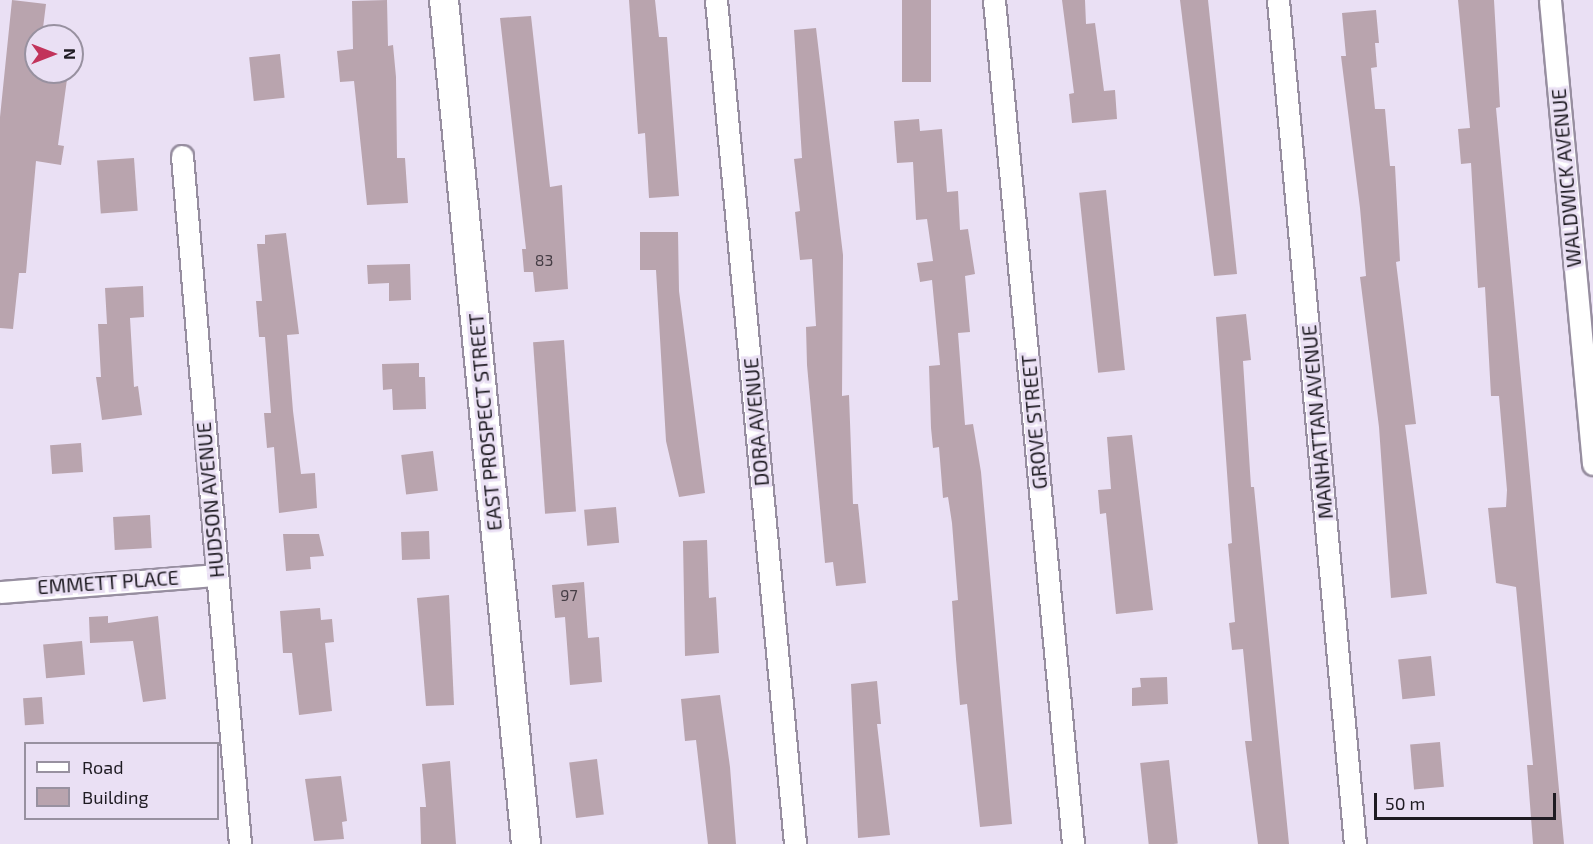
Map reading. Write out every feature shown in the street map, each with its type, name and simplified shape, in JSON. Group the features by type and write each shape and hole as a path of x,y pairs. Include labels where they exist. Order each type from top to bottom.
{"street":[{"name":"EAST PROSPECT STREET","path":"444,0 526,844"},
{"name":"DORA AVENUE","path":"716,0 795,844"},
{"name":"GROVE STREET","path":"994,0 1073,844"},
{"name":"MANHATTAN AVENUE","path":"1278,0 1356,844"},
{"name":"WALDWICK AVENUE","path":"1550,0 1593,464"},
{"name":"HUDSON AVENUE","path":"182,156 235,843"},
{"name":"EMMETT PLACE","path":"0,592 216,574"}],"building":[{"path":"12,0 46,4 44,24 24,24 24,84 66,84 58,145 64,146 61,165 36,161 26,273 19,273 13,329 0,328 0,117"},
{"path":"387,0 388,46 393,45 396,77 397,158 405,158 408,203 367,205 354,81 340,82 337,51 353,49 352,1"},
{"path":"629,0 655,0 659,37 667,37 679,196 649,198 645,133 638,134"},
{"path":"902,0 931,0 931,82 902,82"},
{"path":"1062,0 1085,0 1086,24 1095,23 1104,91 1115,90 1117,119 1072,123 1069,94 1074,93"},
{"path":"1180,0 1208,0 1237,274 1214,276"},
{"path":"1458,0 1494,0 1500,107 1496,108 1564,844 1533,844 1527,765 1533,765 1516,587 1496,583 1488,508 1506,507 1507,490 1499,396 1491,396 1485,287 1478,288 1471,163 1461,164 1458,129 1470,128"},
{"path":"1376,10 1379,43 1375,43 1377,67 1371,68 1375,109 1385,109 1390,166 1395,166 1400,261 1396,262 1416,424 1405,425 1427,594 1391,598 1379,427 1360,277 1366,276 1360,208 1341,56 1346,56 1342,13"},
{"path":"531,16 550,187 562,185 568,289 535,292 533,272 524,272 522,249 526,249 500,18"},
{"path":"816,28 843,255 842,396 849,395 853,504 858,504 866,583 836,586 833,562 825,563 807,365 806,327 816,326 812,259 800,260 795,212 800,211 794,159 802,158 794,30"},
{"path":"280,54 285,98 254,101 249,57"},
{"path":"919,119 920,131 942,129 947,192 958,191 960,230 968,229 975,274 965,276 970,332 958,333 965,425 973,424 981,472 1012,824 980,827 967,704 960,705 952,601 958,600 952,523 948,497 943,498 939,447 933,448 931,428 929,366 940,365 932,280 920,282 917,263 933,261 927,219 916,220 913,162 897,163 894,121"},
{"path":"134,158 138,211 101,213 97,161"},
{"path":"1106,190 1125,370 1098,373 1079,193"},
{"path":"640,232 678,232 679,291 705,493 679,497 666,441 656,270 640,270"},
{"path":"286,233 299,334 287,335 293,411 301,474 315,473 317,508 279,513 274,447 267,448 264,413 271,413 265,337 259,337 256,301 262,301 257,244 265,244 265,235"},
{"path":"410,264 411,300 389,301 389,283 368,284 367,265"},
{"path":"143,286 144,317 130,318 134,387 138,386 142,415 102,420 96,377 101,377 98,324 107,324 105,288"},
{"path":"1246,314 1251,360 1243,361 1251,487 1254,487 1289,844 1258,844 1245,741 1252,741 1243,649 1232,650 1229,623 1235,622 1228,544 1232,543 1216,317"},
{"path":"564,340 576,512 545,514 533,342"},
{"path":"419,363 419,377 425,377 426,409 393,410 392,389 383,390 382,364"},
{"path":"1132,435 1153,610 1116,614 1106,513 1100,514 1098,490 1111,489 1107,437"},
{"path":"81,443 83,472 52,474 50,445"},
{"path":"433,451 438,491 406,495 401,455"},
{"path":"616,507 619,543 587,546 584,510"},
{"path":"150,515 152,548 115,550 113,517"},
{"path":"429,531 430,559 402,560 401,532"},
{"path":"283,534 319,534 324,556 310,557 311,569 286,571"},
{"path":"707,540 709,598 716,597 719,653 685,656 683,541"},
{"path":"584,582 588,638 599,637 602,682 570,685 565,617 555,618 552,585"},
{"path":"449,595 454,705 426,706 417,598"},
{"path":"320,608 321,620 332,619 334,642 325,643 332,711 299,715 292,653 283,653 280,611"},
{"path":"108,616 108,623 158,616 166,699 143,702 133,641 90,643 89,617"},
{"path":"82,641 85,675 46,678 43,644"},
{"path":"1431,656 1435,696 1402,699 1398,659"},
{"path":"1167,677 1168,704 1132,706 1132,688 1141,687 1140,678"},
{"path":"877,681 881,724 877,724 890,835 858,838 851,684"},
{"path":"720,695 730,767 736,844 708,844 696,740 685,741 681,699"},
{"path":"42,697 44,724 25,725 23,698"},
{"path":"1440,742 1444,787 1414,789 1410,745"},
{"path":"597,759 604,815 576,818 569,762"},
{"path":"1169,760 1178,844 1149,844 1140,763"},
{"path":"450,761 456,844 421,844 420,807 426,807 422,764"},
{"path":"341,776 347,821 342,822 344,839 314,841 305,779"}]}
